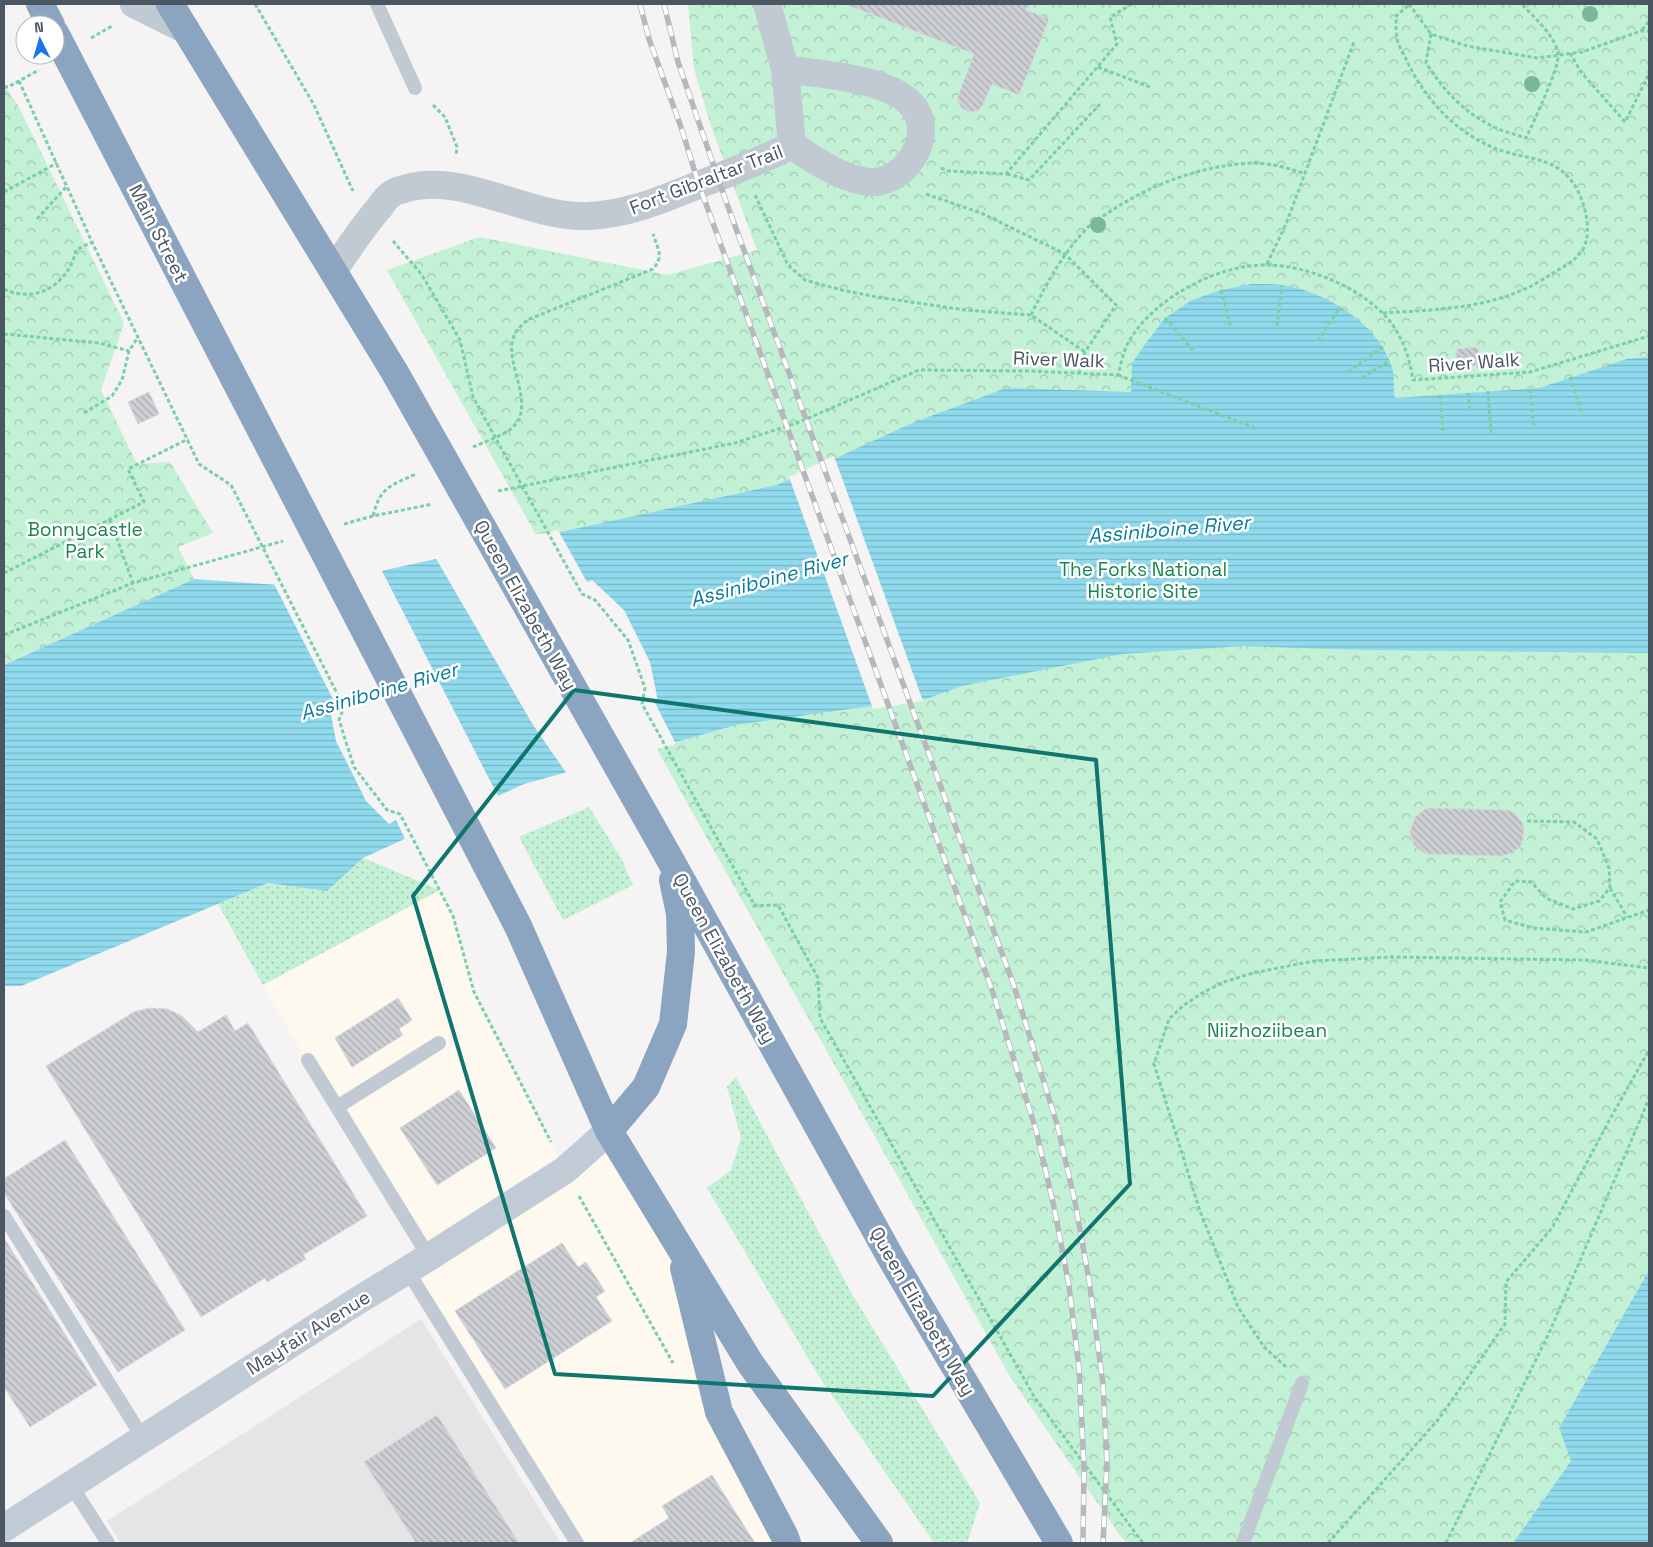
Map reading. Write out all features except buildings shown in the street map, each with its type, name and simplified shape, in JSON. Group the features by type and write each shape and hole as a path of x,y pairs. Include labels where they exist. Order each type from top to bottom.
{"highway":[{"path":"170,4 333,271"},
{"name":"Main Street","path":"65,52 518,926 609,1131"},
{"name":"Queen Elizabeth Way","path":"333,271 394,371 667,854 891,1258 1059,1543"},
{"path":"667,854 680,914 681,952 673,1024 646,1087 609,1131 750,1363 879,1543"},
{"path":"677,1243 719,1412 787,1543"}],"main road":[{"name":"Mayfair Avenue","path":"4,1528 565,1170 609,1131"}],"street":[{"path":"134,4 186,30"},
{"name":"Fort Gibraltar Trail","path":"767,4 785,69 792,145 828,168 870,182 884,181 895,176 914,155 919,144 920,124 914,108 908,102 865,81 785,69"},
{"name":"Fort Gibraltar Trail","path":"333,271 373,215 393,192 434,184 455,186 555,213 587,216 616,214 642,207 748,166 792,145"}],"lane":[{"path":"377,4 415,88"},
{"path":"337,1107 438,1043"},
{"path":"308,1060 337,1107 418,1264 577,1543"},
{"path":"4,1216 143,1438"},
{"path":"1243,1543 1302,1383"},
{"path":"72,1485 108,1543"}],"path":[{"path":"255,4 314,105 352,190"},
{"path":"1006,174 1117,44 1110,17 1132,4"},
{"path":"1382,314 1462,307 1498,300 1529,288 1580,256 1586,242 1587,228 1582,200 1574,184 1562,171 1549,164 1495,148 1451,121 1434,103 1420,85 1397,40 1396,16 1409,4 1431,34 1467,46 1537,58 1582,52 1641,31 1649,31"},
{"path":"1431,34 1426,63 1441,86 1461,107 1491,126 1526,138 1556,70 1559,55 1551,38 1523,5"},
{"path":"1641,31 1649,21"},
{"path":"1267,265 1286,224 1354,42"},
{"path":"1570,53 1581,72 1625,122 1649,71"},
{"path":"1098,67 1150,87"},
{"path":"4,88 20,81 92,242 199,464 231,485 344,707 339,720 354,767 387,810 400,814 453,916 474,992 545,1132"},
{"path":"415,88 445,117 457,147 455,186"},
{"path":"914,155 949,171 1006,174 1029,180 1100,104"},
{"path":"4,192 57,163"},
{"path":"1031,315 1065,254 1087,228 1141,193 1214,167 1254,163 1288,168 1305,174"},
{"path":"37,219 67,186"},
{"path":"755,194 788,265 805,280 877,297 966,310 1031,315 1085,352"},
{"path":"926,194 982,213 1065,254 1116,305 1085,352 1079,374"},
{"path":"468,450 511,429 517,423 522,401 512,351 513,338 518,328 527,320 646,273 659,263 658,247 642,207"},
{"path":"391,238 422,275 460,340 473,397 582,594 596,600 628,640 645,688 642,704 755,906 778,905 818,978 820,1018 1030,1389 1143,1543"},
{"path":"4,289 24,294 41,292 56,284 69,270 76,250 92,242"},
{"name":"River Walk","path":"868,392 919,370 1030,371 1118,375 1122,356 1129,341 1153,311 1174,294 1223,272 1267,265 1289,267 1313,273 1335,282 1371,303 1392,324 1408,356 1413,380 1530,372 1649,336"},
{"path":"1276,326 1282,285"},
{"path":"1221,290 1231,328"},
{"path":"1318,342 1340,307"},
{"path":"1166,318 1193,350"},
{"path":"4,334 98,343 129,351"},
{"path":"84,413 112,396 122,380 129,351 138,337"},
{"path":"1348,372 1383,348"},
{"path":"1362,378 1389,361"},
{"path":"1118,375 1255,428"},
{"path":"1570,377 1583,416"},
{"path":"1530,388 1534,430"},
{"path":"1488,391 1491,433"},
{"path":"1468,393 1470,411"},
{"path":"1440,395 1443,431"},
{"path":"4,573 144,502 128,469 188,439"},
{"path":"373,516 376,502 381,493 390,486 424,470"},
{"path":"110,519 133,583"},
{"path":"1527,822 1574,822 1597,839 1609,868 1610,888 1626,917"},
{"path":"1610,888 1599,901 1573,909 1546,898 1531,882 1515,881 1500,902 1505,920 1533,928 1586,932 1649,910"},
{"path":"1302,1383 1264,1347 1238,1307 1200,1211 1154,1064 1169,1019 1184,1004 1224,982 1314,961 1392,957 1585,960 1649,968"},
{"path":"1328,1543 1438,1420 1505,1324 1506,1282 1552,1228 1649,1050"},
{"path":"1446,1543 1550,1331 1649,1099"}],"highlighted area":[{"path":"574,690 1096,760 1130,1184 933,1396 555,1374 413,896"}],"shaded area":[{"path":"440,890 453,916 474,992 565,1170 609,1131 677,1243 719,1412 787,1543 577,1543 407,1270 428,1257 263,985"},
{"path":"421,1319 561,1543 121,1543 107,1521"}],"green space":[{"name":"The Forks National Historic Site","path":"688,4 1649,4 1649,1270 1559,1428 1571,1461 1513,1543 1127,1543 1119,1534 1012,1380 387,270 480,237 668,275 757,250 711,126 694,69"},
{"name":"Bonnycastle Park","path":"4,85 18,105 124,323 101,390 137,464 170,462 213,533 178,547 194,579 4,665"},
{"path":"589,807 621,858 633,885 563,920 519,837"},
{"path":"363,858 440,890 263,985 218,904 268,883 327,891"},
{"path":"736,1077 852,1294 980,1503 967,1543 934,1543 820,1378 707,1188 731,1170 741,1138 727,1087"}],"water":[{"name":"Assiniboine River","path":"1252,284 1271,284 1299,288 1316,294 1348,312 1363,324 1385,351 1393,371 1395,398 1539,388 1627,359 1649,357 1649,653 1366,650 1243,646 1122,654 962,686 929,698 736,725 524,784 363,858 327,891 268,883 21,986 4,986 4,665 194,579 307,587 777,485 912,423 1006,388 1131,392 1132,363 1165,318 1192,300 1221,290"},
{"path":"1649,1270 1649,1543 1513,1543 1571,1461 1559,1428"}],"pier":[{"path":"834,456 923,701 873,709 789,477"},
{"path":"558,530 587,582 592,580 624,610 650,662 658,701 655,703 676,744 567,774 533,725 435,557"},
{"path":"381,569 499,798 406,841 396,820 389,824 366,801 336,741 329,704 334,701 273,582 307,585"}],"railway":[{"path":"640,4 649,39 681,127 698,182 992,990 1036,1130 1054,1207 1069,1286 1079,1368 1084,1467 1083,1543"},
{"path":"664,4 678,62 727,204 1014,986 1057,1124 1075,1202 1089,1280 1103,1384 1107,1463 1103,1543"}],"park label":[{"name":"Niizhoziibean","path":"1267,1030"}]}
